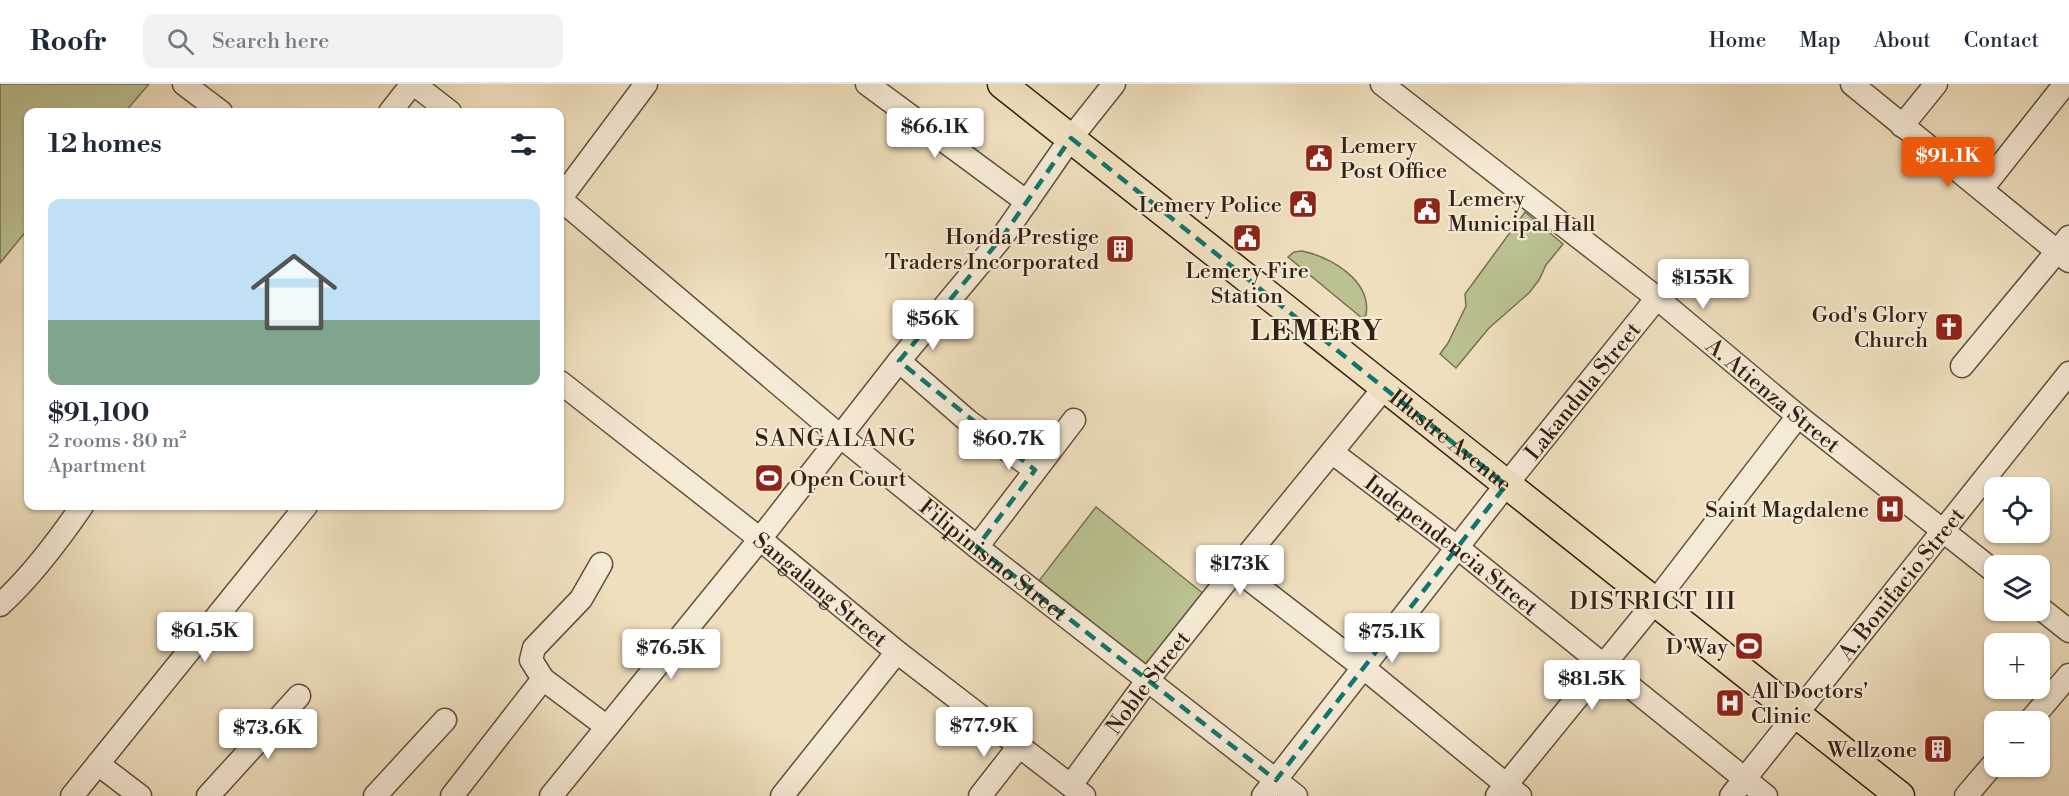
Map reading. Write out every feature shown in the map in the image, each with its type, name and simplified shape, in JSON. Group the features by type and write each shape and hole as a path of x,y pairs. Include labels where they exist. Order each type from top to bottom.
{"main road":[{"name":"Illustre Avenue","path":"1002,84 1899,796"}],"street":[{"path":"184,84 216,108"},
{"path":"393,108 413,84 445,108"},
{"path":"551,796 760,539 899,361 1003,236 1071,138 1114,84"},
{"name":"A. Atienza Street","path":"1382,84 1657,298 1798,416 1984,563"},
{"path":"1852,84 1982,189 2065,250 1962,366"},
{"path":"1902,126 1936,84"},
{"path":"1982,189 2065,84"},
{"path":"564,193 640,86"},
{"path":"873,86 1027,202"},
{"name":"Filipinismo Street","path":"564,202 840,436 1147,681 1270,788 1296,796"},
{"name":"Lakandula Street","path":"1270,788 1506,484 1657,298"},
{"path":"899,361 969,421 1035,470"},
{"name":"A. Bonifacio Street","path":"1731,796 2069,373"},
{"name":"Sangalang Street","path":"564,385 760,539 897,652 1078,791"},
{"name":"Noble Street","path":"1078,791 1147,681 1384,388"},
{"path":"1236,569 1364,668 1508,792 1604,664 1655,602 1798,416"},
{"path":"977,547 1074,420"},
{"name":"Independencia Street","path":"1333,453 1458,548 1766,796"},
{"path":"0,605 20,587 79,510"},
{"path":"72,796 303,510"},
{"path":"601,564 581,599 534,648 531,660 543,679 607,727"},
{"path":"2050,616 2069,631"},
{"path":"782,796 897,652"},
{"path":"2038,711 2069,675"},
{"path":"452,796 543,679"},
{"path":"208,796 299,696"},
{"path":"375,796 445,720"},
{"path":"980,796 1020,745"},
{"path":"98,764 140,796"},
{"path":"1966,796 1984,775"}],"highlighted area":[{"path":"1071,138 1506,485 1276,780 977,547 1035,470 899,361 1003,236"}],"green space":[{"path":"0,84 149,84 128,108 24,108 24,234 0,263"},
{"path":"1525,212 1563,244 1546,265 1539,280 1529,293 1489,328 1456,368 1440,354 1466,306 1465,294"},
{"path":"1302,251 1336,265 1356,281 1366,302 1366,315 1362,318 1288,257 1294,252"},
{"path":"1096,507 1205,595 1154,660 1144,666 1038,582"}],"place":[{"name":"Lemery Post Office","path":"1319,158"},
{"name":"Lemery Police","path":"1303,204"},
{"name":"Lemery Municipal Hall","path":"1427,211"},
{"name":"Lemery Fire Station","path":"1247,238"},
{"name":"Honda Prestige Traders Incorporated","path":"1120,249"},
{"name":"God's Glory Church","path":"1949,327"},
{"name":"Open Court","path":"769,478"},
{"name":"Saint Magdalene","path":"1890,509"},
{"name":"D'Way","path":"1749,646"},
{"name":"All Doctors' Clinic","path":"1730,703"},
{"name":"Wellzone","path":"1938,749"}],"district":[{"name":"LEMERY","path":"1317,330"},
{"name":"SANGALANG","path":"836,438"},
{"name":"DISTRICT III","path":"1653,601"}]}
